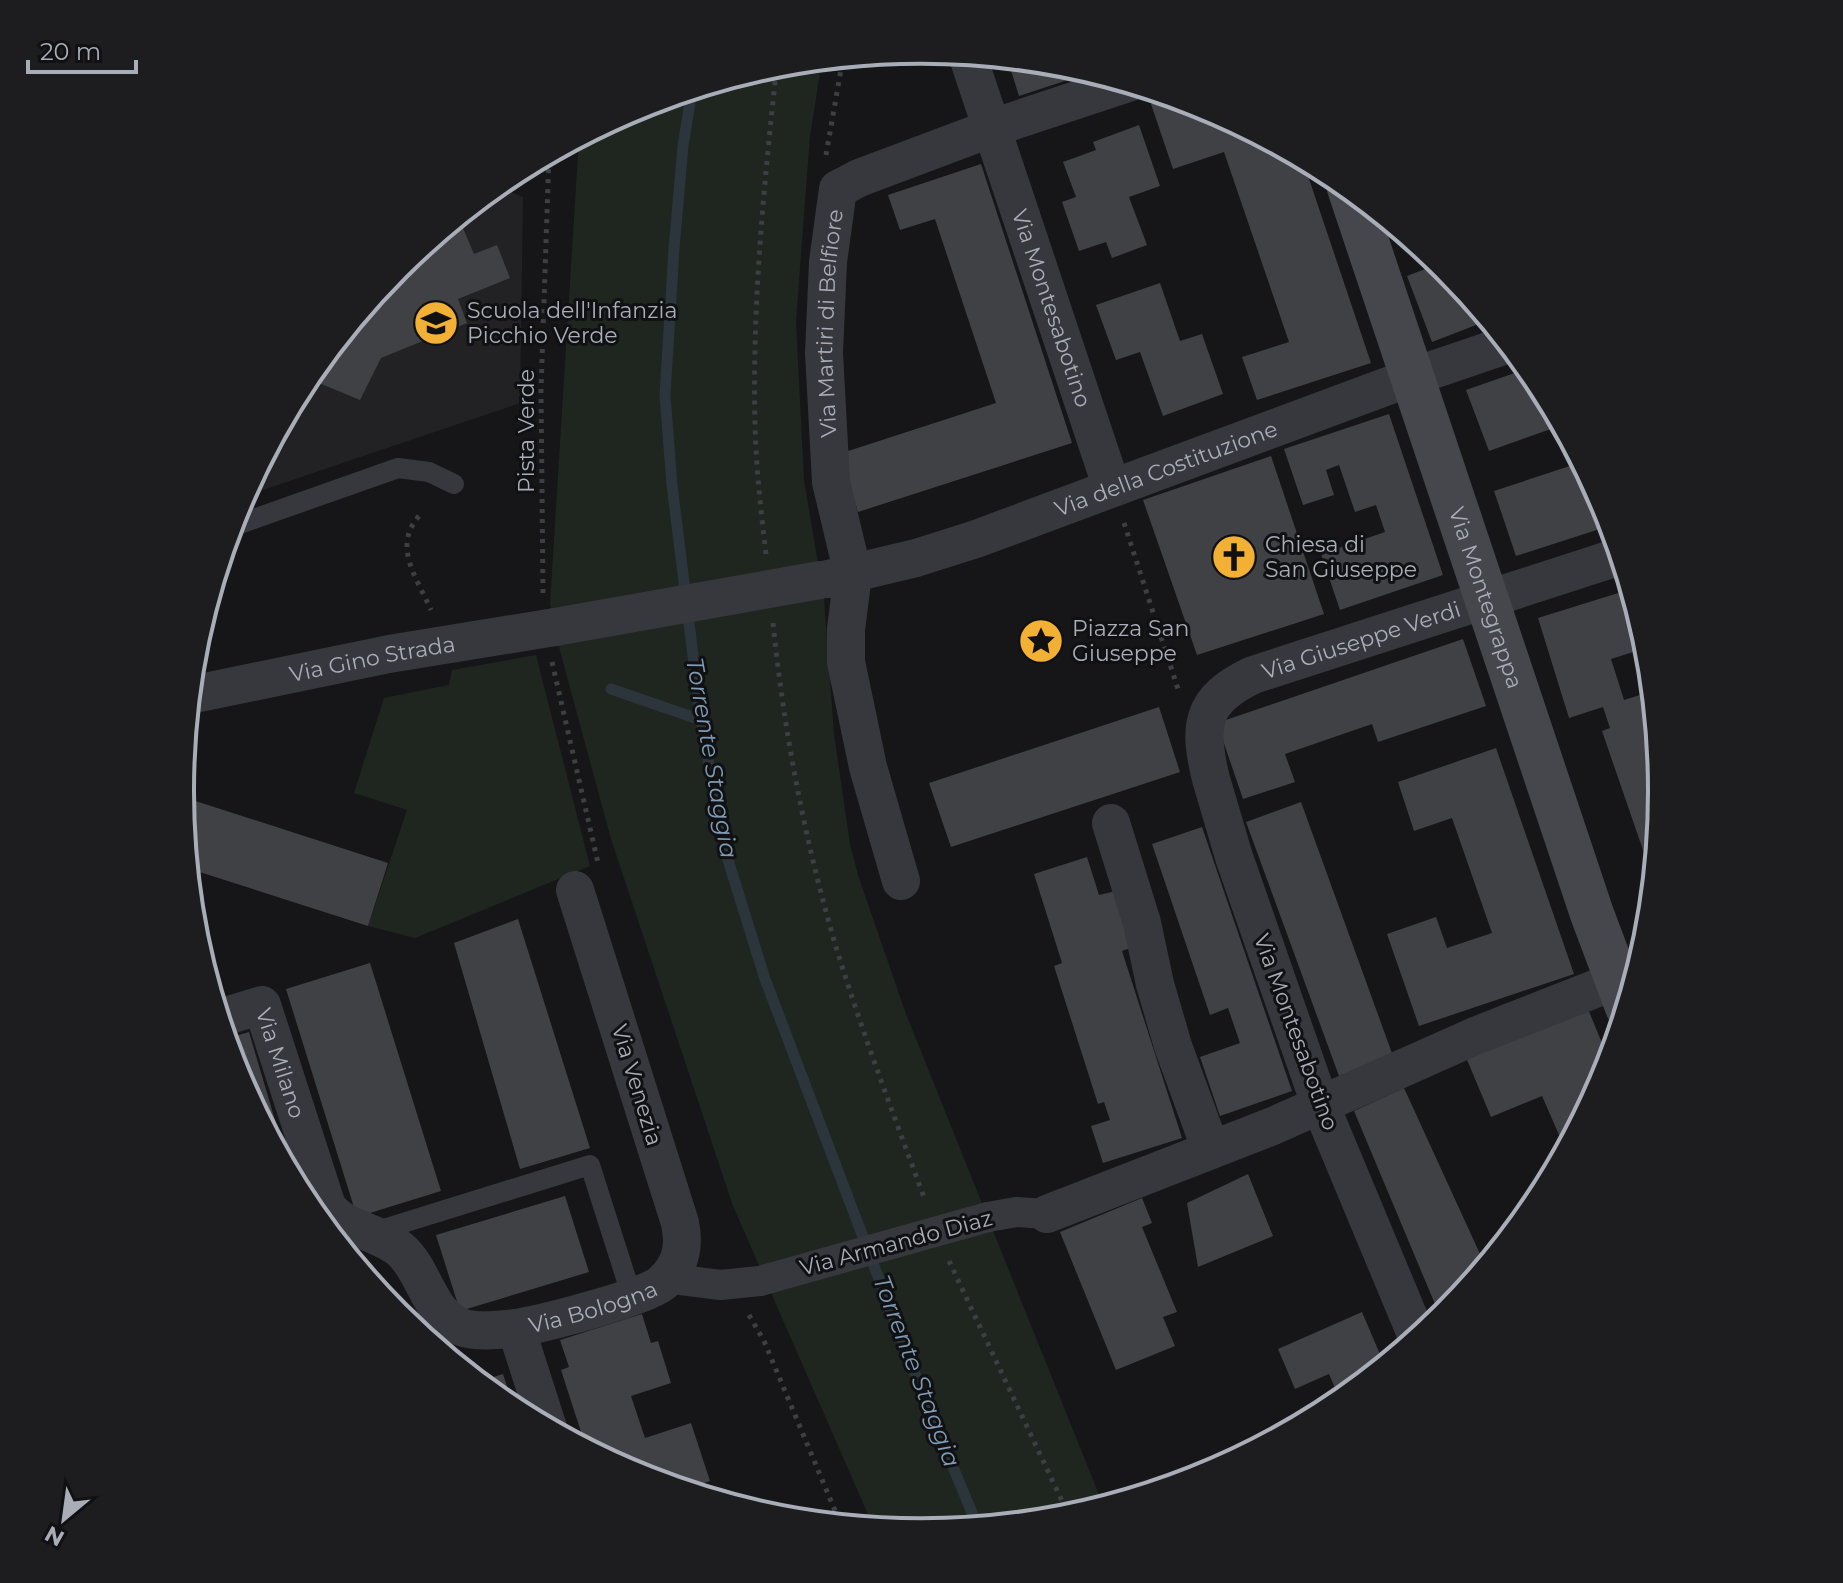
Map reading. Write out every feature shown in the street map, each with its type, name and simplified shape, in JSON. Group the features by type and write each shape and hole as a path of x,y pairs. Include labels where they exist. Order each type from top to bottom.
{"main road":[{"name":"Via Montegrappa","path":"1356,208 1488,598 1624,979"}],"street":[{"name":"Via Montesabotino","path":"971,66 1112,488"},
{"name":"Via Martiri di Belfiore","path":"836,577 824,353 826,291 838,189 859,178 992,128 1110,89"},
{"name":"Via della Costituzione","path":"549,612 836,577 976,539 1498,348"},
{"name":"Via Giuseppe Verdi","path":"1193,706 1222,694 1253,675 1610,559"},
{"path":"836,577 846,629 846,662 868,767 901,881"},
{"name":"Via Gino Strada","path":"201,693 445,644 549,612"},
{"name":"Via Montesabotino","path":"1193,706 1221,815 1320,1104 1413,1327"},
{"path":"1111,823 1142,923 1166,1025 1211,1150"},
{"name":"Via Venezia","path":"575,890 680,1223 682,1253 666,1278"},
{"name":"Via Armando Diaz","path":"666,1278 720,1285 760,1281 988,1217 1008,1213 1047,1214 1273,1126 1475,1036 1622,988"},
{"name":"Via Milano","path":"230,1015 262,1005 346,1228"},
{"name":"Via Bologna","path":"346,1228 400,1250 435,1305 450,1321 468,1329 516,1328 632,1297 656,1287 666,1278"},
{"path":"516,1328 543,1413"}],"lane":[{"path":"246,522 398,468 429,472 454,484"},
{"path":"346,1228 590,1165 632,1297"}],"path":[{"name":"Pista Verde","path":"549,167 541,390 549,612"},
{"path":"1112,488 1193,706"},
{"path":"419,516 409,530 406,550 445,644"}],"shaded area":[{"path":"820,71 810,136 796,321 804,480 824,599 834,734 850,844 906,1014 1100,1496 1016,1513 922,1519 869,1517 733,1206 611,839 550,604 578,150 643,119 688,103 733,89"},
{"name":"Scuola dell'Infanzia Picchio Verde","path":"510,192 523,197 520,403 259,491 291,428 317,387 375,312 442,245"},
{"path":"536,655 590,866 415,938 368,926 407,810 354,793 384,698 449,685 452,670"}],"building":[{"path":"1011,70 1069,79 1019,96"},
{"path":"1151,104 1200,119 1308,176 1371,363 1257,400 1242,357 1289,342 1224,152 1173,169"},
{"path":"1139,125 1160,186 1129,197 1147,245 1112,258 1106,242 1079,251 1062,202 1076,197 1063,162 1096,150 1093,142"},
{"path":"981,164 1072,443 858,512 839,454 996,403 935,219 900,230 888,195"},
{"path":"463,228 474,254 497,245 510,278 458,299 467,323 381,358 360,400 320,383 375,312 407,277"},
{"path":"1427,268 1478,324 1432,342 1407,276"},
{"path":"1160,283 1180,341 1202,334 1223,394 1163,416 1140,352 1116,360 1096,305"},
{"path":"1516,373 1552,428 1489,451 1466,390"},
{"path":"1389,414 1443,575 1340,610 1321,554 1385,532 1376,505 1355,512 1339,465 1326,470 1334,495 1303,505 1284,449"},
{"name":"Chiesa di San Giuseppe","path":"1271,456 1324,614 1197,655 1143,500"},
{"path":"1572,465 1600,529 1516,556 1494,491"},
{"path":"1621,592 1635,651 1611,659 1624,700 1643,694 1649,792 1645,857 1602,731 1610,728 1603,707 1569,718 1538,618"},
{"path":"1463,639 1486,706 1378,742 1372,724 1285,754 1295,782 1243,799 1217,723"},
{"path":"1159,707 1180,772 951,847 929,783"},
{"path":"1496,748 1574,974 1419,1026 1387,934 1436,917 1447,948 1492,933 1452,818 1414,831 1398,782"},
{"path":"194,801 388,863 368,926 199,872"},
{"path":"1301,802 1393,1056 1339,1076 1246,822"},
{"path":"1202,827 1292,1091 1220,1116 1200,1057 1240,1043 1228,1008 1210,1015 1152,844"},
{"path":"1087,857 1099,895 1116,891 1133,947 1122,951 1182,1138 1103,1163 1091,1126 1110,1120 1104,1102 1098,1104 1054,966 1062,963 1034,874"},
{"path":"518,919 590,1148 520,1169 454,943"},
{"path":"370,963 441,1191 357,1217 286,989"},
{"path":"1586,1004 1603,1045 1561,1139 1542,1096 1491,1117 1465,1055"},
{"path":"249,1032 278,1130 249,1070 237,1036"},
{"path":"1404,1088 1481,1256 1436,1306 1354,1111"},
{"path":"1248,1174 1273,1236 1198,1267 1187,1203"},
{"path":"565,1196 589,1272 460,1311 436,1235"},
{"path":"1142,1198 1152,1223 1142,1227 1177,1312 1163,1317 1175,1346 1116,1370 1060,1232"},
{"path":"1362,1312 1380,1355 1336,1389 1329,1374 1295,1389 1278,1349"},
{"path":"642,1314 651,1343 658,1341 671,1383 631,1396 645,1438 691,1423 710,1481 701,1484 643,1464 582,1434 561,1370 569,1367 560,1340"},
{"path":"503,1374 508,1390 491,1378"}],"waterway":[{"name":"Torrente Staggia","path":"690,102 674,249 665,395 672,485 701,720 724,847 765,979 925,1400 974,1517"},
{"path":"611,689 701,720"}],"place":[{"name":"Scuola dell'Infanzia Picchio Verde","path":"436,323"},
{"name":"Chiesa di San Giuseppe","path":"1234,557"},
{"name":"Piazza San Giuseppe","path":"1041,641"}]}
